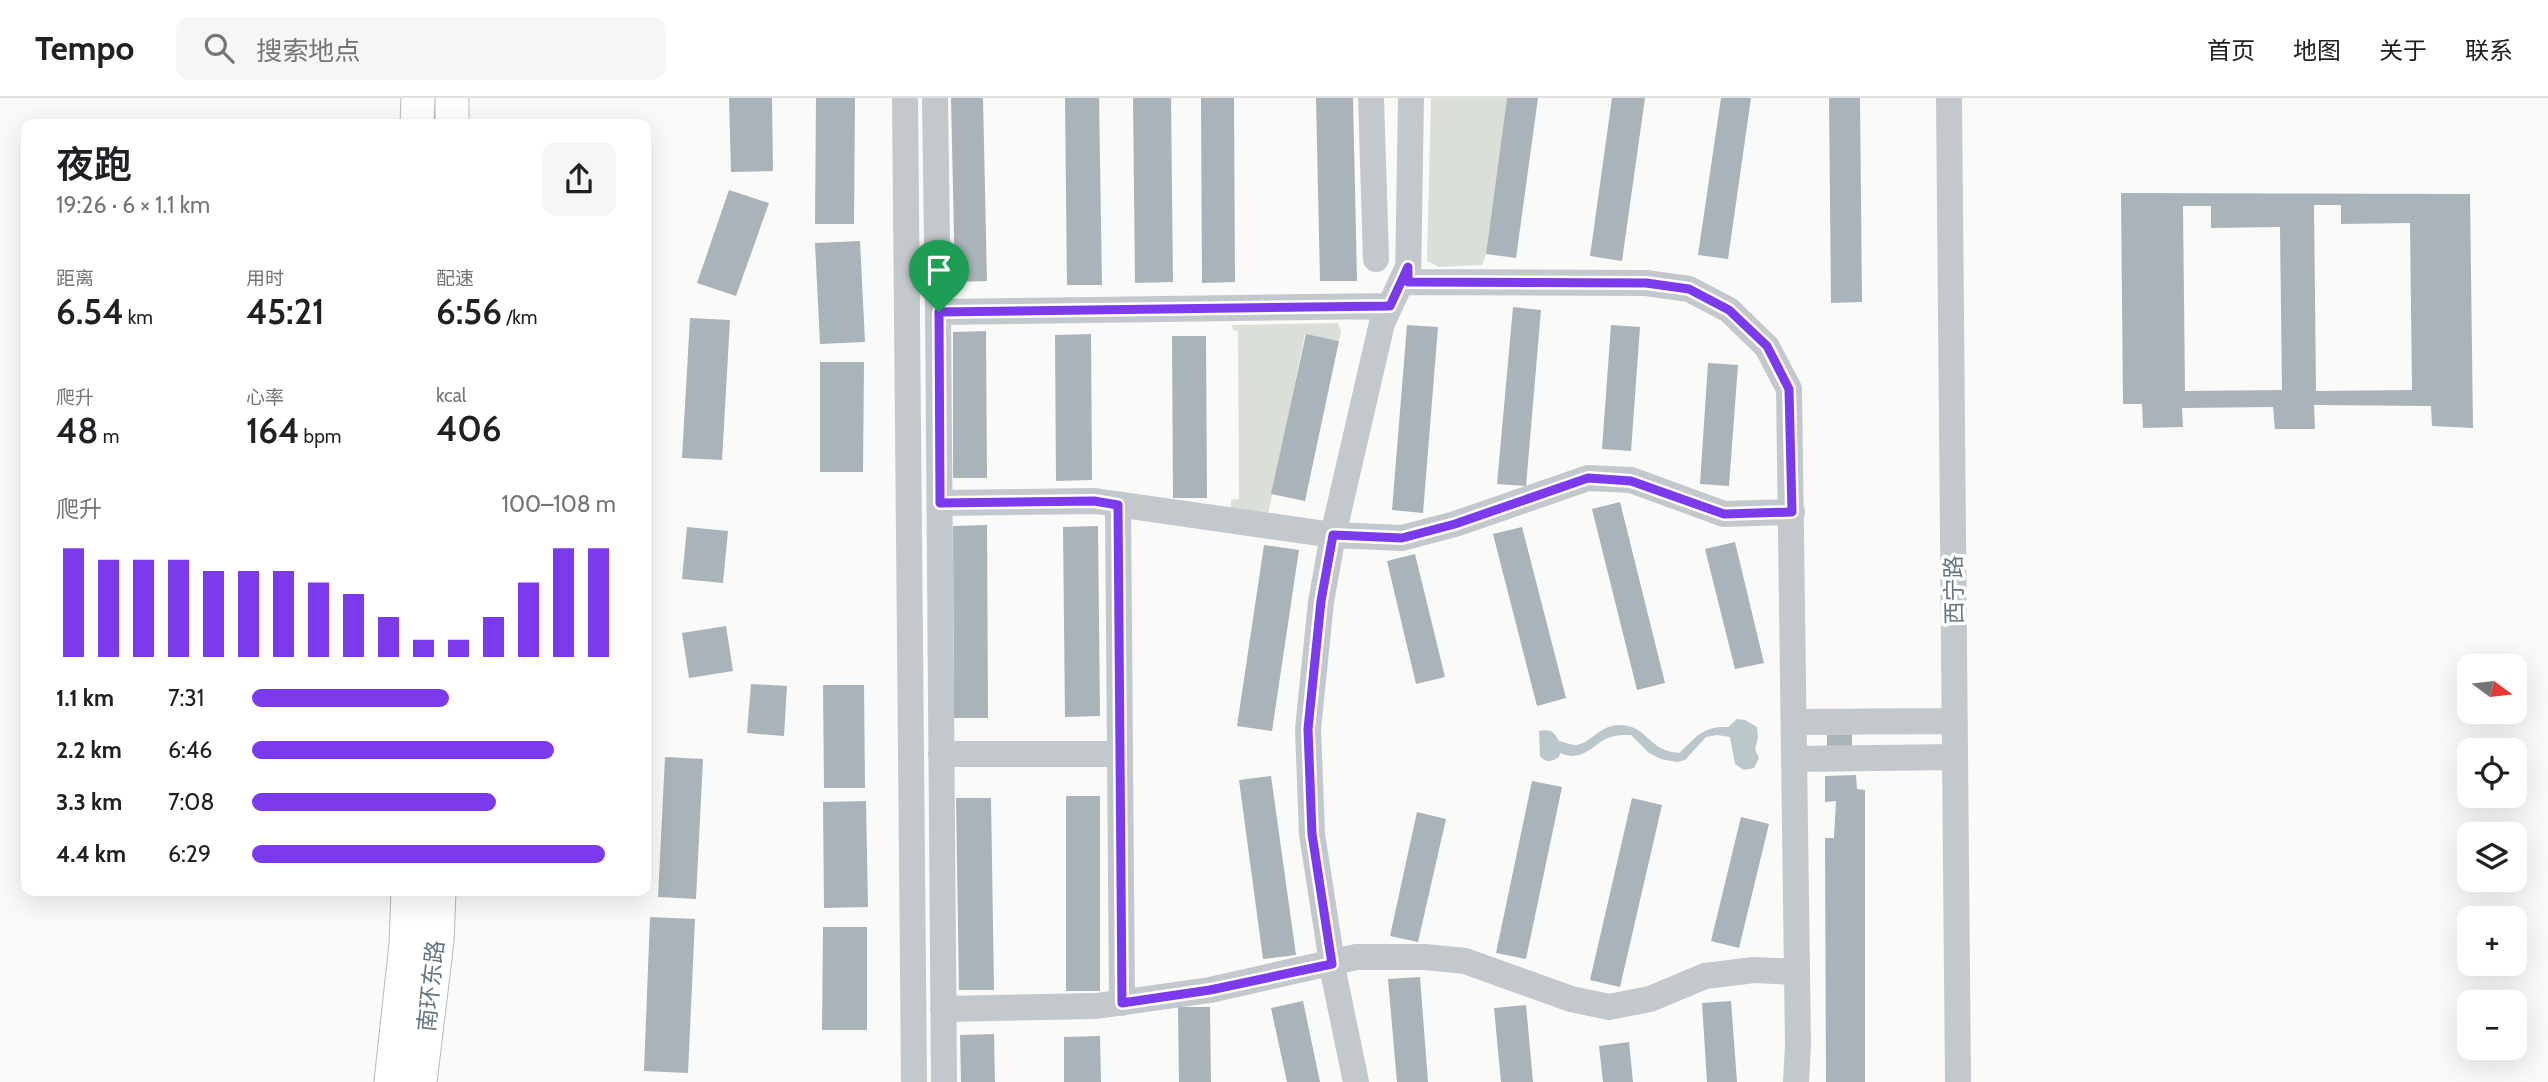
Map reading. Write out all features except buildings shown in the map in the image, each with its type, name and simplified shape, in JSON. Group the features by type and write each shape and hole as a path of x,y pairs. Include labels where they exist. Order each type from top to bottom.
{"main road":[{"path":"417,119 418,98"},
{"path":"452,98 452,119"},
{"name":"南环东路","path":"391,1082 406,944 408,896"},
{"name":"南环东路","path":"421,1082 437,941 439,896"}],"street":[{"path":"905,98 914,1082"},
{"path":"935,98 939,312 943,1082"},
{"path":"1371,98 1376,259"},
{"path":"1411,98 1408,282 1657,284 1689,289 1729,310 1767,346 1789,389 1798,1045 1796,1082"},
{"name":"西宁路","path":"1949,98 1958,1082"},
{"path":"1356,1082 1332,964 1312,834 1308,729 1321,601 1333,535 1382,323 1408,267"},
{"path":"939,312 1390,306"},
{"path":"940,503 1094,501 1333,535 1402,538 1455,524 1588,478 1631,481 1724,514 1792,512"},
{"path":"1118,505 1122,1003"},
{"path":"1794,722 1955,721"},
{"path":"941,754 1120,754"},
{"path":"1795,759 1955,757"},
{"path":"943,1009 1096,1006 1122,1003 1210,990 1356,957 1425,957 1465,961 1571,999 1609,1007 1650,999 1705,976 1754,970 1797,972"}],"shaded area":[{"path":"1431,98 1507,98 1486,254 1482,265 1439,267 1427,261"},
{"path":"1338,323 1341,331 1339,341 1305,334 1268,515 1231,512 1231,500 1239,499 1238,331 1233,330 1232,325"},
{"path":"1737,719 1757,727 1755,749 1759,758 1754,768 1744,770 1735,764 1730,737 1717,735 1706,737 1685,760 1677,762 1649,753 1631,735 1609,738 1578,755 1560,753 1559,757 1549,761 1540,756 1539,731 1546,730 1559,741 1576,745 1582,744 1607,727 1630,726 1661,748 1679,753 1700,734 1712,728 1728,727"}],"route":[{"path":"1408,267 1408,282 1646,283 1689,289 1729,310 1767,346 1789,389 1792,512 1724,514 1631,481 1588,478 1540,492 1455,524 1402,538 1333,535 1321,601 1308,729 1312,834 1332,964 1210,990 1122,1003 1118,505 1094,501 940,503 939,312 1390,306 1408,267"}]}
